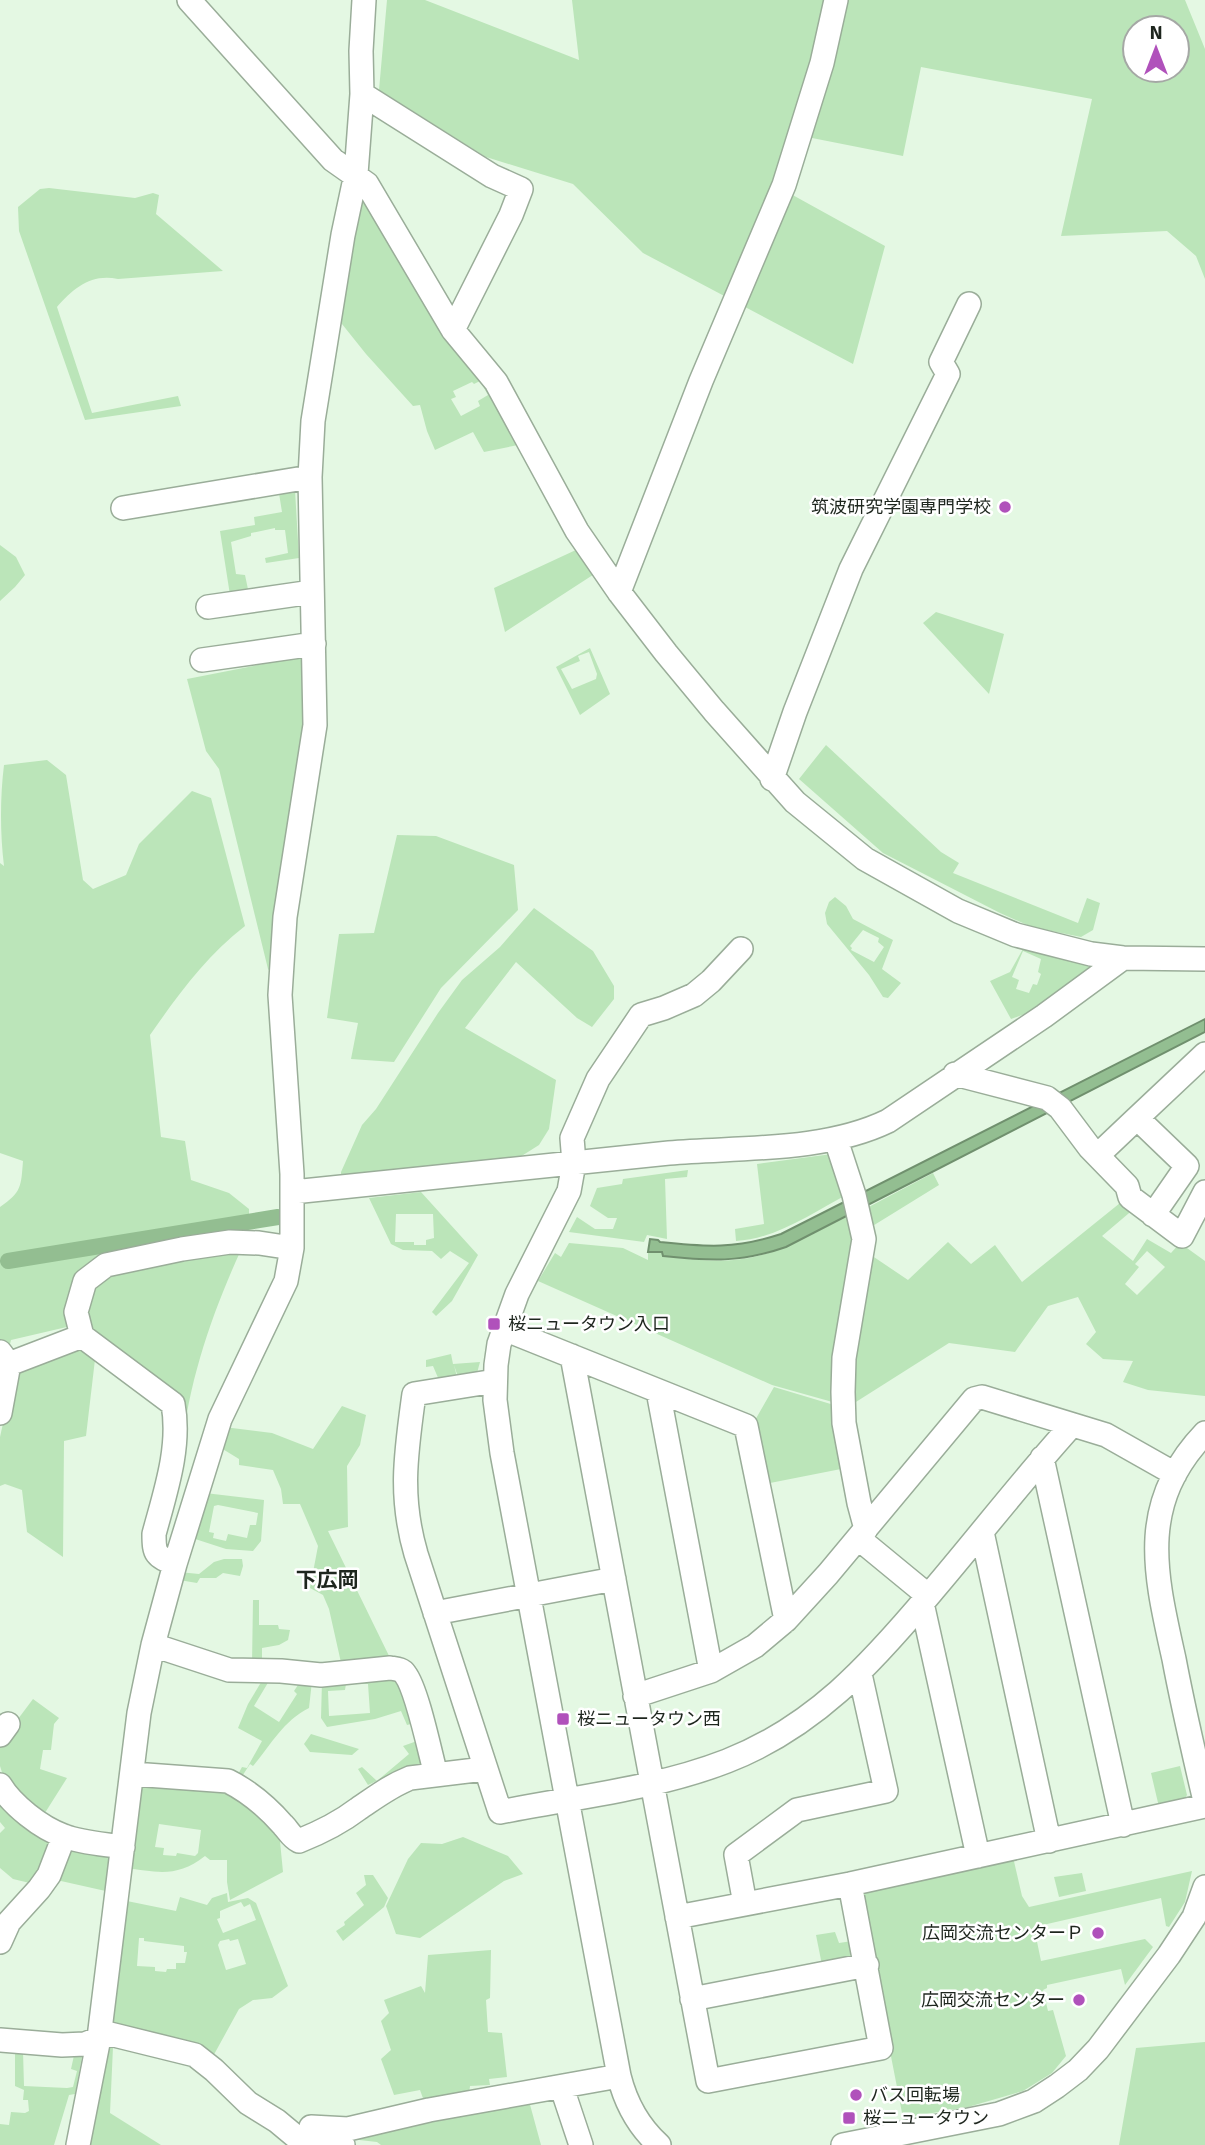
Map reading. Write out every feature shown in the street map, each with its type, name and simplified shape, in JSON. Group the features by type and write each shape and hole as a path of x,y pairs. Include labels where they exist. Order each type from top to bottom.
{"street":[{"path":"189,0 333,160 356,174 374,195 453,330 496,382 577,531 666,653 772,779 815,819 865,859 958,911 1016,936 1091,954 1123,958 1205,959"},
{"path":"78,2145 99,2038 139,1713 153,1645 220,1419 286,1281 292,1248 293,1192 280,995 285,917 314,725 310,477 316,395 356,174 362,94 364,0"},
{"path":"619,592 701,381 785,185 822,63 836,0"},
{"path":"362,94 492,176 521,189 511,215 453,330"},
{"path":"772,779 795,712 847,580 898,470 948,374 941,362 969,304"},
{"path":"123,508 310,477"},
{"path":"208,607 312,592"},
{"path":"202,660 314,644"},
{"path":"659,2145 634,2116 619,2077 500,1441 496,1365 504,1329 528,1268 569,1191 574,1163 572,1138 598,1079 641,1015 694,995 711,981 741,948"},
{"path":"293,1192 838,1139 860,1133 888,1121 1044,1016 1123,958"},
{"path":"1099,1154 1205,1054"},
{"path":"955,1074 1052,1102 1127,1186 1130,1197 1182,1237 1205,1192"},
{"path":"1137,1118 1187,1166 1153,1215"},
{"path":"838,1139 864,1239 844,1358 843,1392 844,1423 862,1534 921,1596 978,1856"},
{"path":"175,1564 155,1553 154,1543 174,1442 173,1404 82,1336 76,1312 80,1293 85,1282 106,1265 230,1242 292,1248"},
{"path":"504,1329 746,1426 786,1620"},
{"path":"0,1413 5,1358 82,1336"},
{"path":"572,1356 708,2081 881,2048 850,1884"},
{"path":"495,1381 414,1394 406,1462 405,1506 411,1538 500,1812 651,1783 702,1770 750,1751 797,1726 860,1674 921,1596 982,1532 1072,1425"},
{"path":"658,1391 710,1671"},
{"path":"635,1696 710,1671 755,1646 786,1620 862,1534 974,1399 982,1397 1106,1435 1175,1474"},
{"path":"1205,1433 1175,1474 1164,1497 1155,1552 1161,1602 1197,1729 1205,1801"},
{"path":"1042,1458 1123,1825"},
{"path":"982,1532 1049,1841"},
{"path":"435,1613 614,1579"},
{"path":"153,1645 229,1670 321,1675 390,1668 402,1670 415,1698 436,1775"},
{"path":"746,1904 736,1855 797,1810 886,1791 860,1674"},
{"path":"133,1774 228,1781 242,1789 299,1841 358,1810 399,1782 410,1778 484,1769"},
{"path":"0,1785 23,1809 64,1836 123,1847"},
{"path":"677,1917 850,1884 1205,1806"},
{"path":"3,1926 49,1875 64,1836"},
{"path":"843,2145 999,2114 1044,2096 1079,2070 1098,2049 1199,1920 1205,1887"},
{"path":"692,1999 867,1965"},
{"path":"0,2040 85,2044 110,2034 195,2055 248,2103 295,2136 343,2145"},
{"path":"277,2121 296,2126 348,2129 429,2110 619,2077"},
{"path":"562,2088 581,2145"}],"shaded area":[{"path":"387,0 425,0 579,60 572,0 1185,0 1191,14 1121,14 1121,84 1191,84 1191,15 1205,49 1205,279 1196,256 1167,231 1061,236 1092,99 921,67 903,156 807,137 789,193 885,246 853,364 643,253 573,184 486,157 379,90"},
{"path":"40,189 135,198 153,193 159,195 156,214 223,271 100,278 76,288 57,307 92,413 178,396 181,406 85,420 19,231 18,207"},
{"path":"360,190 523,444 484,452 473,432 435,450 420,405 413,406 338,319","holes":["480,381 488,395 478,401 480,406 461,416 451,399 456,397 453,391"]},
{"path":"278,487 295,490 299,558 266,563 265,558 288,553 285,530 275,528 251,533 251,536 231,542 236,574 245,575 249,594 230,595 220,531 255,525 254,517 282,512"},
{"path":"0,545 16,557 25,575 0,601"},
{"path":"578,549 599,571 505,632 494,588"},
{"path":"936,612 1004,634 989,694 923,623"},
{"path":"590,648 610,694 580,715 556,667","holes":["589,652 597,674 596,679 572,689 561,669 580,661 578,656"]},
{"path":"304,656 302,758 273,975 268,969 219,769 206,751 187,679"},
{"path":"826,745 941,852 959,863 953,873 1078,923 1087,898 1100,903 1093,930 1081,937 1032,927 883,853 799,779"},
{"path":"47,760 66,775 83,880 93,889 126,875 139,844 192,791 211,798 245,926 205,963 150,1035 161,1137 185,1141 191,1180 229,1193 249,1209 249,1225 194,1241 240,1252 203,1348 190,1397 182,1448 180,1429 84,1323 11,1340 0,1385 0,1207 13,1197 19,1188 23,1161 0,1153 0,863 4,866 1,803 4,765"},
{"path":"397,835 436,836 514,865 518,910 441,988 394,1062 351,1059 358,1023 327,1018 339,934 374,933"},
{"path":"835,897 846,906 853,919 893,940 882,969 901,983 888,998 883,997 869,975 827,924 825,913 829,902","holes":["863,930 879,938 878,942 884,947 874,962 851,950 850,946"]},
{"path":"534,908 593,951 614,986 614,999 592,1027 577,1018 516,962 465,1028 556,1080 549,1129 539,1145 520,1157 341,1177 362,1125 376,1109 438,1013 462,980 500,947"},
{"path":"1024,947 1087,960 1090,974 1033,1011 1011,1019 990,981 1010,972","holes":["1023,951 1041,959 1038,972 1041,974 1037,985 1033,984 1029,993 1016,989 1019,980 1012,977"]},
{"path":"1205,1019 1205,1032 786,1247 754,1256 710,1260 648,1252 650,1239 677,1244 721,1246 781,1234"},
{"path":"832,1154 848,1194 780,1230 736,1241 735,1229 764,1224 757,1164"},
{"path":"688,1170 687,1177 665,1179 667,1239 647,1235 644,1242 569,1232 577,1217 595,1229 613,1229 617,1218 608,1218 590,1206 597,1188 622,1184 623,1179"},
{"path":"933,1173 939,1185 871,1227 863,1210"},
{"path":"421,1192 478,1255 452,1301 436,1316 432,1312 469,1263 450,1251 441,1259 432,1251 403,1250 391,1244 369,1198","holes":["396,1214 433,1214 434,1238 426,1240 426,1245 395,1242"]},
{"path":"1125,1199 1135,1208 1102,1236 1133,1261 1147,1239 1171,1253 1180,1243 1205,1261 1205,1396 1148,1390 1123,1382 1133,1361 1103,1359 1086,1344 1096,1332 1078,1297 1048,1306 1015,1352 949,1343 848,1407 855,1323 865,1251 908,1280 948,1242 971,1264 995,1245 1022,1282","holes":["1147,1251 1165,1267 1137,1295 1125,1284 1139,1267 1135,1264"]},
{"path":"851,1214 856,1243 836,1403 772,1385 538,1281 555,1253 561,1257 569,1243 623,1248 648,1260 648,1252 662,1252 663,1256 681,1258 734,1260 780,1249"},
{"path":"79,1350 96,1351 86,1436 64,1441 63,1557 27,1532 22,1490 5,1484 0,1486 0,1437 15,1369"},
{"path":"451,1354 453,1364 480,1362 477,1373 458,1377 454,1365 457,1377 439,1380 433,1366 426,1367 426,1360"},
{"path":"774,1387 834,1405 841,1469 765,1484 754,1422"},
{"path":"342,1406 366,1415 360,1445 347,1466 348,1527 328,1531 392,1662 342,1667 329,1609 323,1595 310,1588 318,1546 300,1504 283,1504 281,1489 273,1470 239,1465 239,1459 221,1448 224,1427 272,1433 313,1449"},
{"path":"205,1493 264,1500 261,1541 253,1551 226,1549 189,1537","holes":["214,1506 258,1513 256,1525 250,1525 247,1538 228,1534 226,1541 213,1538 214,1533 209,1532"]},
{"path":"242,1559 240,1576 223,1573 216,1578 200,1578 197,1583 179,1580 179,1572 199,1574 214,1562"},
{"path":"253,1600 259,1600 259,1625 278,1625 279,1629 290,1630 288,1640 279,1645 262,1648 262,1660 296,1660 295,1665 252,1664"},
{"path":"266,1674 312,1681 309,1708 285,1727 253,1766 250,1764 239,1781 235,1780 242,1767 247,1768 262,1741 238,1728 248,1704","holes":["272,1676 286,1678 298,1685 294,1691 297,1694 279,1722 254,1706"]},
{"path":"400,1676 428,1767 418,1771 402,1769 378,1780 409,1754 403,1746 417,1741 411,1724 407,1725 401,1711 375,1719 327,1727 321,1718 322,1681","holes":["346,1684 368,1684 370,1713 329,1716 328,1691 345,1690"]},
{"path":"33,1699 59,1718 54,1724 51,1750 43,1750 40,1769 67,1778 43,1816 6,1785 0,1766 0,1743"},
{"path":"311,1734 359,1749 352,1755 310,1752 304,1744"},
{"path":"1180,1766 1187,1795 1183,1801 1159,1807 1151,1773"},
{"path":"362,1767 377,1781 368,1785 358,1769"},
{"path":"136,1779 227,1786 279,1831 283,1872 230,1900 227,1860 210,1860 205,1856 185,1868 167,1872 125,1868","holes":["159,1824 201,1830 198,1853 195,1856 177,1853 176,1856 163,1855 164,1848 155,1847"]},
{"path":"0,1796 55,1837 34,1884 13,1879 0,1868 0,1833 5,1828 0,1822"},
{"path":"463,1837 508,1856 523,1874 504,1881 420,1938 396,1934 386,1906 408,1859 421,1843 442,1844"},
{"path":"65,1847 117,1851 110,1892 52,1879"},
{"path":"1013,1857 1022,1896 1029,1907 1192,1871 1185,1902 1169,1927 1166,1926 1161,1898 1034,1927 1041,1961 1145,1939 1153,1947 1125,1985 1121,1969 1047,1985 1043,1990 1048,2011 1053,2010 1066,2056 1052,2073 1023,2091 968,2107 903,2118 860,1897 867,1888"},
{"path":"1082,1873 1086,1891 1059,1897 1054,1877"},
{"path":"364,1875 373,1875 388,1898 384,1907 343,1941 336,1931 364,1905 356,1893 366,1885"},
{"path":"227,1893 228,1902 248,1898 256,1903 288,1986 272,1998 253,2000 239,2009 211,2060 108,2026 122,1900 176,1911 180,1897 207,1905 212,1898","holes":["241,1902 244,1907 250,1904 256,1920 223,1933 217,1919 220,1918 220,1911","139,1938 184,1946 184,1952 187,1952 185,1963 176,1963 176,1969 167,1969 166,1972 155,1971 155,1967 137,1966","238,1939 246,1964 226,1970 218,1945 220,1941"]},
{"path":"835,1932 839,1943 852,1941 853,1951 847,1960 822,1965 816,1935"},
{"path":"491,1950 490,1998 486,2000 488,2032 502,2033 507,2077 489,2079 490,2085 470,2086 469,2093 424,2101 420,2090 394,2095 381,2059 391,2050 381,2021 389,2013 384,2000 421,1986 425,1993 428,1955"},
{"path":"1205,2042 1205,2145 1119,2145 1136,2048"},
{"path":"106,2044 113,2047 110,2113 161,2145 87,2145"},
{"path":"15,2050 23,2051 24,2086 67,2088 73,2087 77,2071 71,2069 75,2051 83,2051 75,2094 69,2095 54,2145 0,2145 0,2124 9,2125 11,2112 29,2111 28,2100 23,2100 24,2090 15,2086"},
{"path":"529,2101 541,2145 381,2145 377,2142 324,2136"}],"waterway":[{"path":"8,1261 278,1217"}],"place":[{"name":"筑波研究学園専門学校","path":"1005,507"},
{"name":"桜ニュータウン入口","path":"494,1324"},
{"name":"桜ニュータウン西","path":"563,1719"},
{"name":"広岡交流センターＰ","path":"1098,1933"},
{"name":"広岡交流センター","path":"1079,2000"},
{"name":"バス回転場","path":"856,2095"},
{"name":"桜ニュータウン","path":"849,2118"}],"district":[{"name":"下広岡","path":"327,1580"}]}
